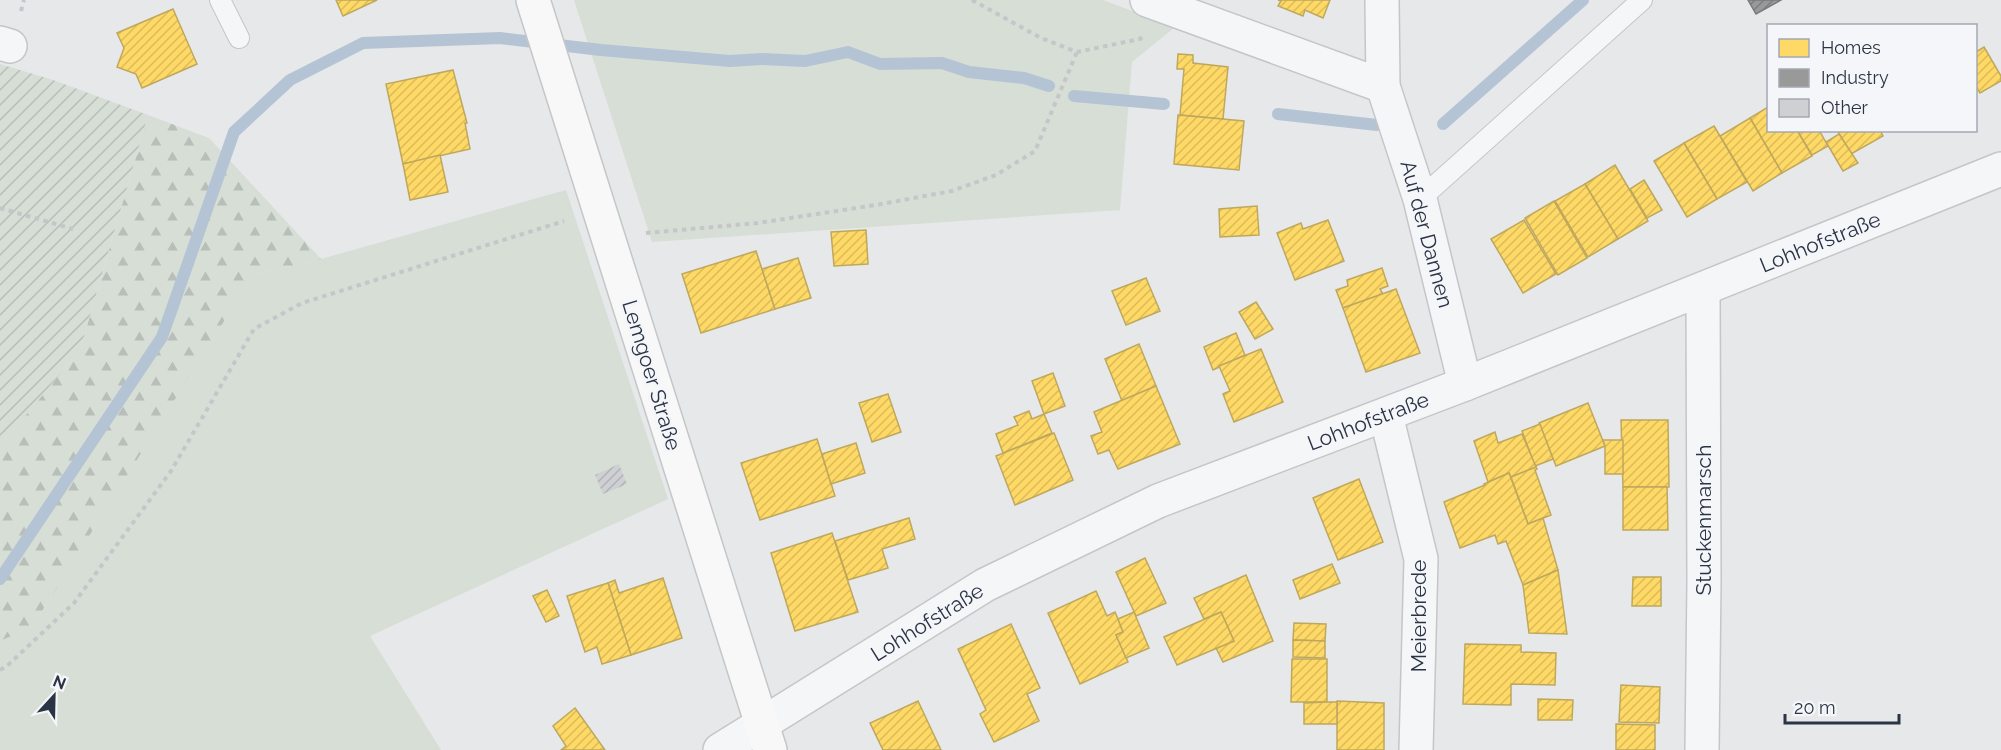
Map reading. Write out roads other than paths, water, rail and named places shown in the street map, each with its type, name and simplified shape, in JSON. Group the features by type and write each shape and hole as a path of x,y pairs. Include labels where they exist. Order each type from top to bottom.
{"main road":[{"name":"Lemgoer Straße","path":"536,9 766,738"}],"street":[{"name":"Auf der Dannen","path":"1382,0 1383,86 1420,199 1465,384"},
{"path":"1160,5 1383,86"},
{"name":"Lohhofstraße","path":"720,750 766,738 985,585 1158,501 1465,384 2001,169"},
{"name":"Stuckenmarsch","path":"1702,750 1703,289"},
{"name":"Meierbrede","path":"1386,415 1421,559 1416,750"}],"lane":[{"path":"220,0 239,38"},
{"path":"1420,199 1642,0"}],"waterway":[{"path":"1443,124 1583,0"},
{"path":"0,579 162,337 234,132 290,80 363,43 500,38 601,50 730,61 762,59 805,61 848,52 880,64 942,63 969,72 1024,78 1049,86"},
{"path":"1074,96 1164,104"},
{"path":"1278,114 1377,125"}]}
